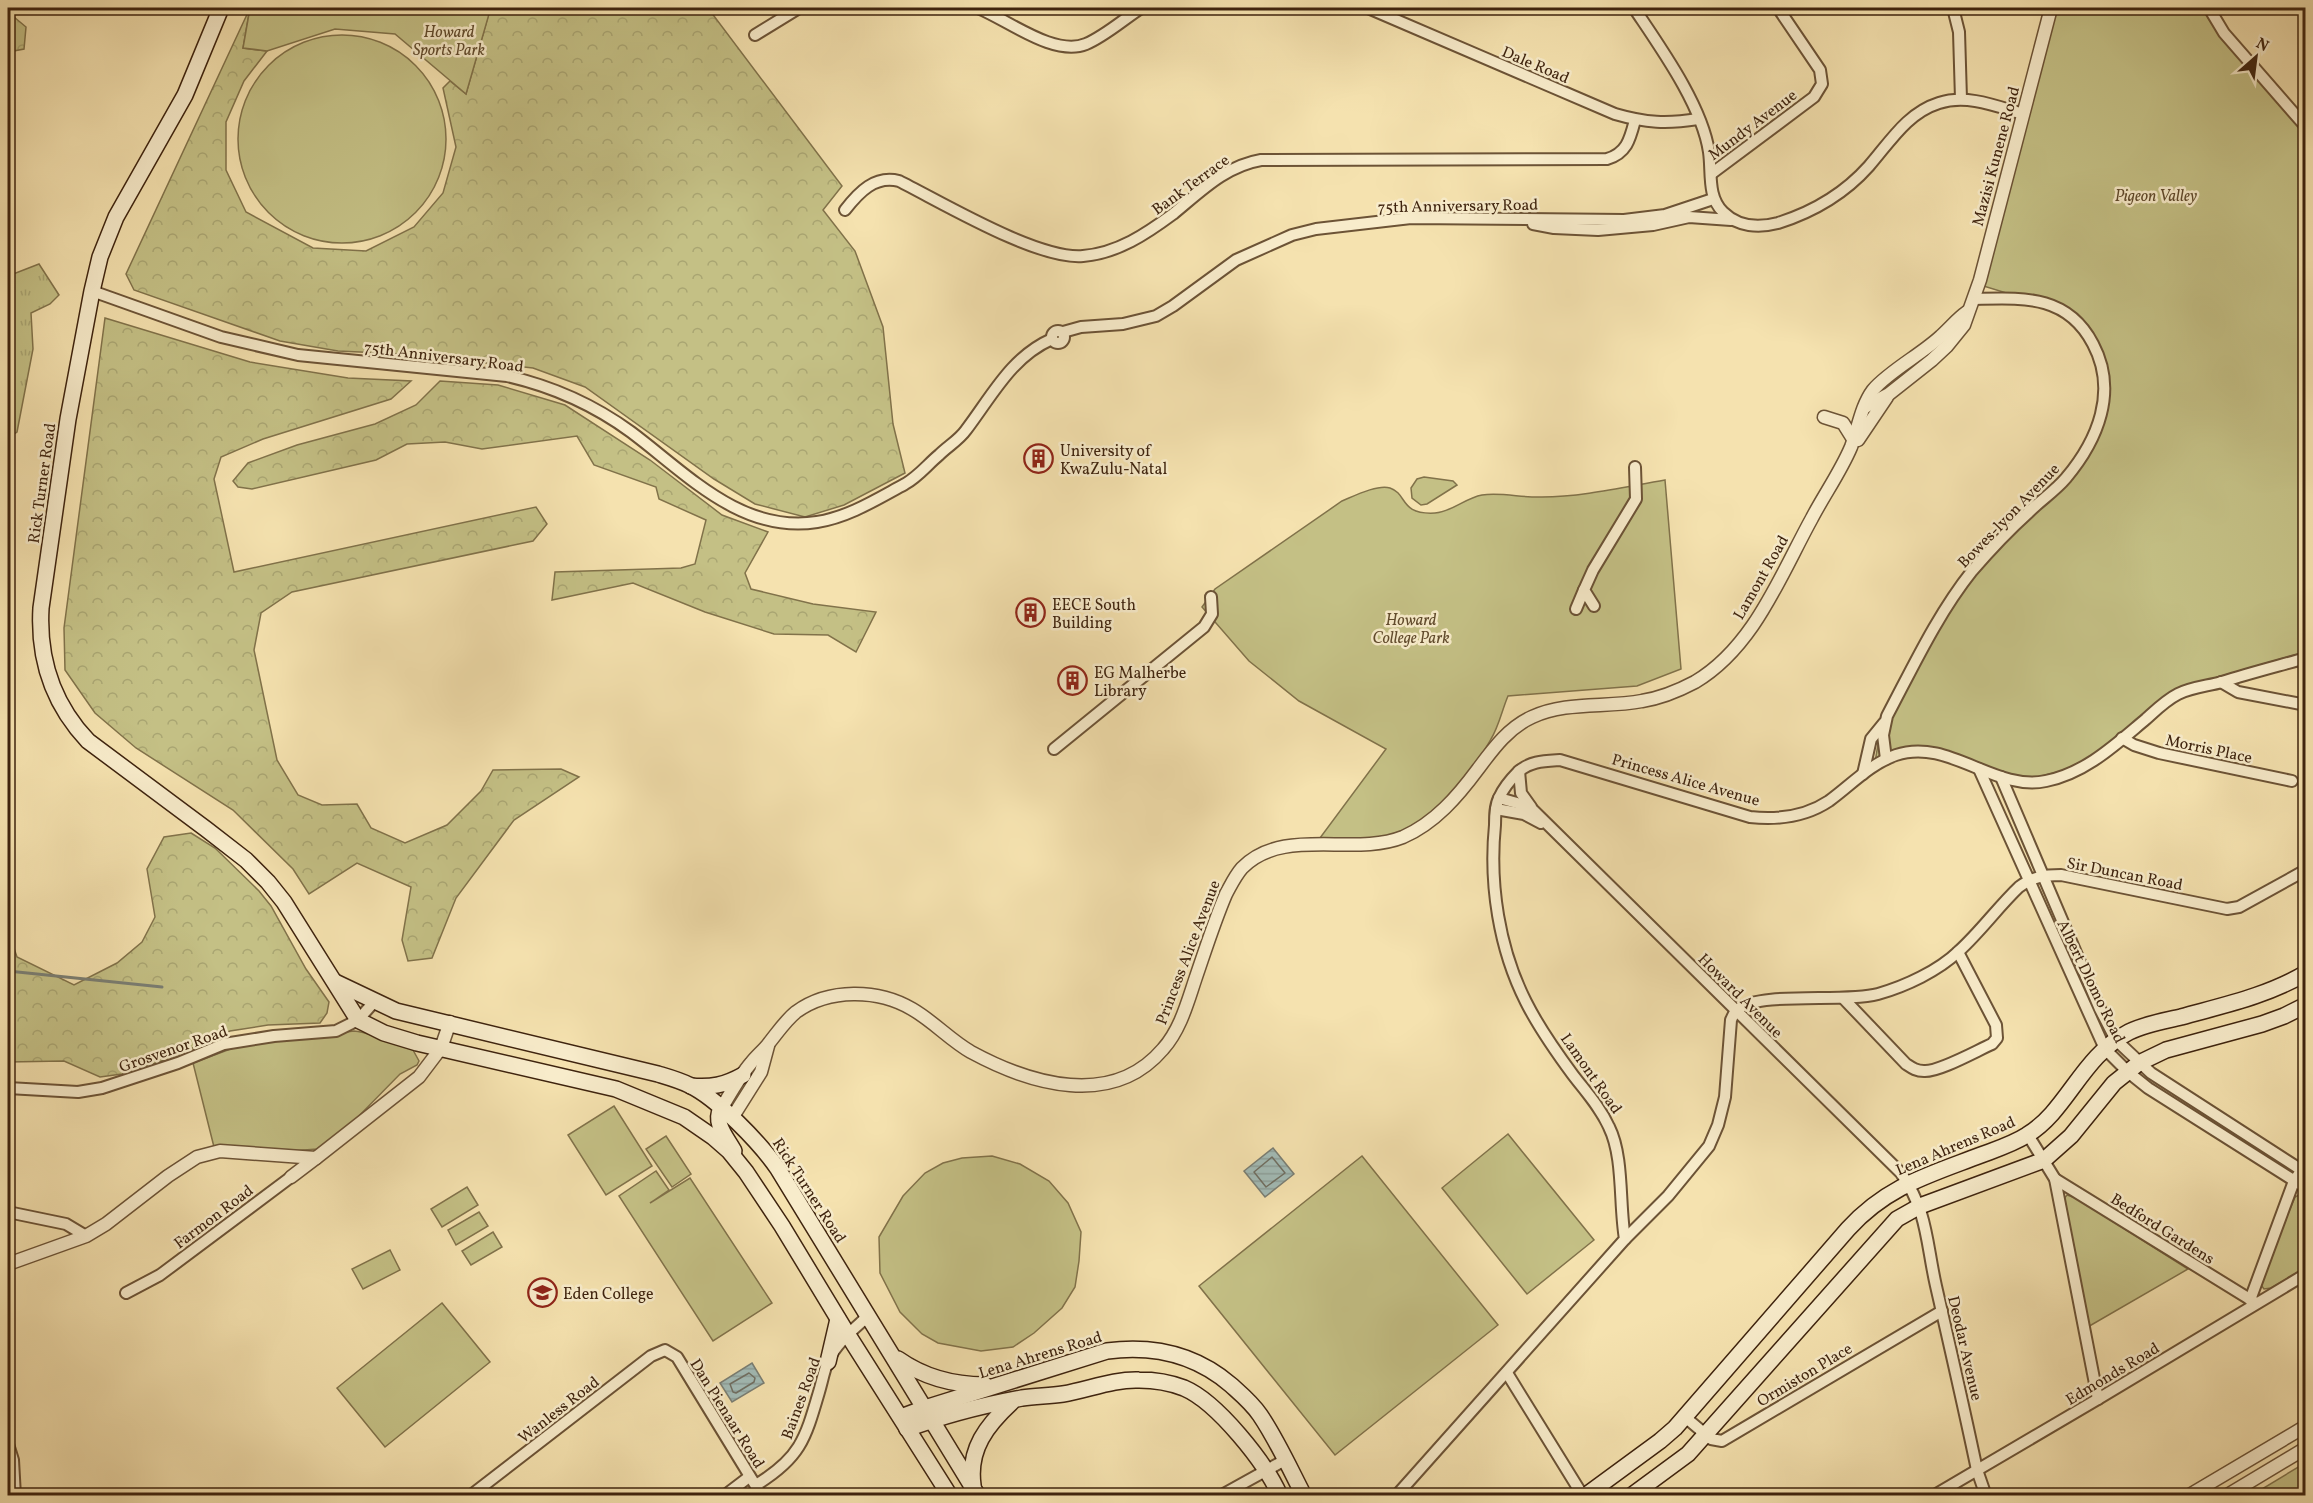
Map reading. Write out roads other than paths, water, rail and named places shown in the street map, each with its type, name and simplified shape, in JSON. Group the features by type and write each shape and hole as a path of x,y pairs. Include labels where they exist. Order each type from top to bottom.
{"main road":[{"name":"Rick Turner Road","path":"221,8 185,94 107,237 92,291 68,419 40,627 47,673 63,710 75,727 88,741 246,860 268,882 358,1020"},
{"name":"Lena Ahrens Road","path":"1584,1496 1660,1441 1685,1417 1863,1213 1889,1193 2028,1135 2043,1122 2090,1063 2110,1044 2140,1028 2272,991 2306,973"},
{"name":"Rick Turner Road","path":"335,982 396,1011 658,1074 691,1086 724,1116 752,1136 773,1161 976,1492"},
{"path":"2272,991 2284,1016"},
{"path":"1631,1496 1688,1454 1882,1234 1897,1220 1920,1206 2044,1160 2071,1136 2114,1083 2133,1068 2166,1050 2284,1016 2306,1005"},
{"path":"358,1020 384,1033 616,1089 684,1117 701,1127 729,1151 746,1172 950,1496"},
{"path":"691,1086 723,1085 743,1075"},
{"path":"684,1117 724,1116 746,1172"},
{"path":"1786,1301 1806,1320"},
{"path":"828,1362 838,1319"},
{"name":"Lena Ahrens Road","path":"904,1423 1004,1385 1107,1351 1125,1349 1159,1351 1186,1358 1219,1375 1245,1398 1259,1414 1304,1496"},
{"path":"892,1355 910,1368 945,1382 968,1385 1004,1385"},
{"path":"1047,1370 1054,1395"},
{"name":"Lena Ahrens Road","path":"929,1414 1054,1395 1123,1380 1158,1382 1184,1388 1215,1409 1231,1426 1266,1472 1280,1496"},
{"path":"976,1492 973,1463 979,1441 991,1423 1014,1400"}],"street":[{"path":"755,35 799,8"},
{"path":"978,8 1052,44 1075,47 1088,44 1141,8"},
{"name":"Dale Road","path":"1368,8 1615,114 1635,120 1668,123 1698,119"},
{"path":"1634,8 1659,44 1698,119 1709,152 1713,199 1732,220"},
{"name":"Mundy Avenue","path":"1711,174 1804,106 1819,90 1822,76 1820,70 1778,8"},
{"path":"1953,8 1959,32 1961,99"},
{"name":"Mazisi Kunene Road","path":"1889,393 1947,346 1964,325 1967,312 1974,299 2051,8"},
{"path":"2209,8 2229,39 2306,127"},
{"path":"1513,220 1554,228 1598,230 1653,225 1689,217 1732,220 1760,226 1789,219 1813,209 1851,183 1918,112 1941,102 1961,99 2023,114"},
{"name":"Bank Terrace","path":"845,210 856,196 871,184 890,179 1037,248 1056,255 1086,256 1118,247 1141,237 1224,174 1250,162 1261,160 1607,159 1623,152 1628,145 1635,120"},
{"name":"75th Anniversary Road","path":"92,291 221,337 298,355 507,376 530,381 555,390 613,420 721,500 756,516 787,523 818,522 841,517 913,479 960,437 1013,367 1035,348 1053,339 1060,343 1064,335 1081,327 1123,324 1156,316 1236,260 1292,235 1373,220 1411,218 1624,220 1665,215 1713,199"},
{"name":"Bowes-lyon Avenue","path":"1886,759 1883,735 1885,721 1951,600 1999,541 2067,477 2094,434 2102,409 2106,381 2099,356 2089,337 2074,321 2057,308 2037,300 1974,299"},
{"name":"Mazisi Kunene Road","path":"1874,389 1941,336 1967,312"},
{"name":"Lamont Road","path":"1477,771 1505,735 1532,717 1563,708 1640,702 1658,698 1697,681 1721,662 1754,624 1852,443 1874,389"},
{"path":"1865,407 1889,393"},
{"name":"Lamont Road","path":"1852,443 1857,442 1889,393"},
{"path":"1824,417 1843,423 1852,443"},
{"path":"1576,609 1593,570 1635,499 1637,489 1635,467"},
{"path":"1584,590 1594,606"},
{"path":"1054,749 1204,627 1212,614 1211,597"},
{"name":"Princess Alice Avenue","path":"1519,771 1532,763 1560,760 1750,817 1786,818 1827,801 1863,774 1898,754 1931,753 1950,757 2001,777 2027,782 2054,778 2094,760 2178,694 2306,658"},
{"path":"2221,682 2238,692 2306,705"},
{"path":"1863,774 1871,739 1885,721"},
{"name":"Morris Place","path":"2122,738 2134,745 2159,753 2292,781"},
{"name":"Albert Dlomo Road","path":"1979,769 2028,880 2110,1044 2148,1088 2306,1188"},
{"name":"Princess Alice Avenue","path":"724,1116 750,1063 783,1025 797,1012 841,994 873,995 911,1008 969,1051 1022,1074 1053,1083 1091,1087 1110,1083 1126,1076 1163,1050 1173,1036 1181,1020 1226,894 1236,875 1249,862 1272,850 1294,846 1371,844 1404,837 1433,819 1449,805 1477,771"},
{"path":"1497,803 1519,771"},
{"name":"Howard Avenue","path":"1519,771 1521,792 1533,810 1901,1173 1920,1206"},
{"name":"Albert Dlomo Road","path":"2001,777 2100,1009 2110,1044"},
{"name":"Howard Avenue","path":"1497,803 1517,802 1533,810"},
{"name":"Lamont Road","path":"1497,803 1493,845 1494,882 1508,961 1526,1002 1545,1036 1598,1106 1611,1130 1618,1161 1625,1239"},
{"name":"Howard Avenue","path":"1497,803 1551,828"},
{"name":"Sir Duncan Road","path":"1735,1010 1752,1002 1765,1000 1843,998 1877,994 1913,981 1958,952 2014,892 2028,880 2042,876 2061,875 2227,909 2246,904 2306,870"},
{"path":"1843,998 1906,1064 1923,1071 1934,1070 1992,1044 1997,1038 1996,1025 1958,952"},
{"name":"Grosvenor Road","path":"8,1088 78,1092 102,1088 178,1063 224,1044 274,1036 336,1031 358,1020 374,1002"},
{"path":"1396,1496 1625,1239 1668,1197 1710,1146 1725,1098 1728,1030 1735,1010"},
{"name":"Farmon Road","path":"126,1293 160,1275 291,1178 419,1077 441,1048 450,1023"},
{"name":"Princess Alice Avenue","path":"724,1116 761,1072 768,1044"},
{"name":"Albert Dlomo Road","path":"2133,1068 2151,1073 2304,1169"},
{"path":"2217,1132 2225,1121"},
{"name":"Bedford Gardens","path":"2028,1135 2055,1179 2098,1399"},
{"path":"8,1264 86,1236 106,1224 196,1157 220,1152 316,1158"},
{"path":"283,1157 290,1169 291,1178"},
{"path":"2253,1301 2294,1181 2304,1169"},
{"name":"Bedford Gardens","path":"2055,1179 2253,1301"},
{"name":"Deodar Avenue","path":"1920,1206 1977,1470 1986,1496"},
{"path":"8,1212 66,1224 86,1236"},
{"name":"Edmonds Road","path":"1933,1496 2098,1399 2253,1301 2306,1274"},
{"name":"Ormiston Place","path":"1705,1435 1722,1441 1732,1436 1861,1357 1942,1311"},
{"name":"Baines Road","path":"724,1496 784,1466 802,1444 828,1362 836,1347 868,1316"},
{"name":"Dan Pienaar Road","path":"665,1350 677,1357 762,1496"},
{"name":"Wanless Road","path":"470,1496 651,1356 665,1350"},
{"path":"1507,1373 1584,1496"},
{"path":"1685,1417 1705,1435"},
{"path":"2188,1496 2306,1426"},
{"path":"8,1444 13,1460 15,1496"},
{"path":"2226,1496 2306,1449"},
{"path":"1220,1496 1285,1460"}],"water":[{"path":"1273,1148 1294,1174 1265,1197 1244,1171"},
{"path":"752,1363 764,1383 732,1402 720,1383"}],"waterway":[{"path":"8,971 162,987"}],"place":[{"name":"University of KwaZulu-Natal","path":"1039,459"},
{"name":"EECE South Building","path":"1031,613"},
{"name":"EG Malherbe Library","path":"1073,681"},
{"name":"Eden College","path":"542,1293"}],"park label":[{"name":"Howard Sports Park","path":"449,40"},
{"name":"Pigeon Valley","path":"2156,195"},
{"name":"Howard College Park","path":"1411,628"}]}
